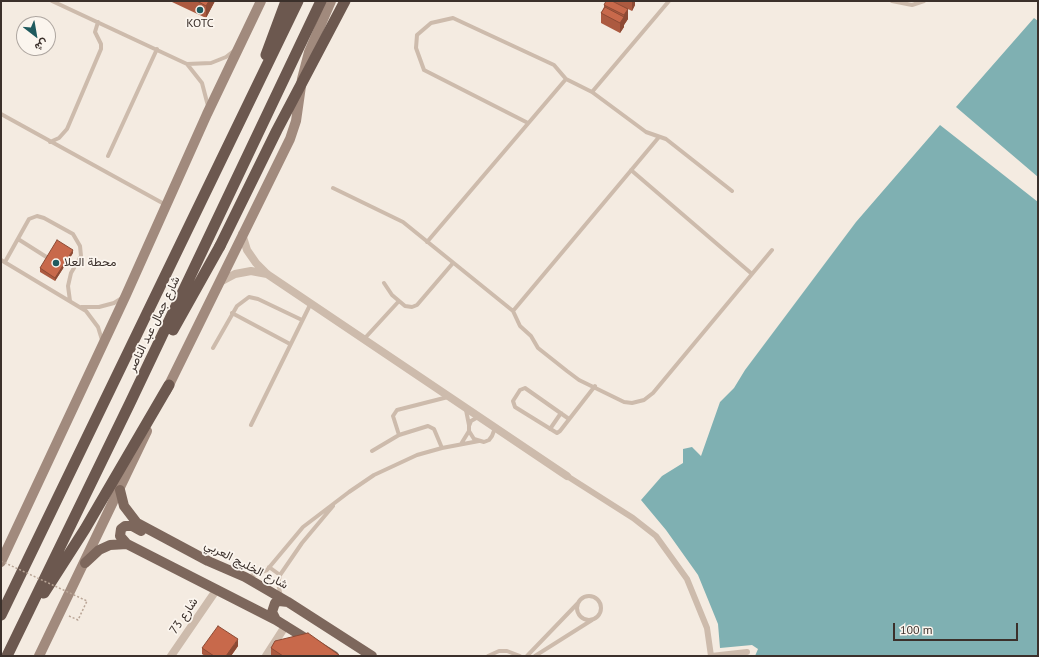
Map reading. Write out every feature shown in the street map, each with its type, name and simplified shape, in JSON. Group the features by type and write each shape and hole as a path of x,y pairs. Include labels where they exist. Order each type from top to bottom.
{"highway":[{"path":"254,91 269,44 286,1"},
{"name":"شارع جمال عبد الناصر","path":"1,615 298,1"},
{"name":"شارع جمال عبد الناصر","path":"7,656 322,1"},
{"path":"130,403 220,246 277,130 345,1"},
{"path":"22,624 85,529 169,385"}],"main road":[{"path":"1,561 126,296 207,114 261,1"},
{"path":"39,656 242,234 290,139 296,121 302,79 309,52 331,1"},
{"name":"شارع الخليج العربي","path":"120,490 124,506 137,523 285,600 372,656"},
{"path":"208,561 188,556 132,526 125,526 120,533 120,536 127,544 286,625 334,656"},
{"path":"85,563 99,550 110,545 127,544"},
{"path":"276,620 272,612 275,603 285,600"}],"street":[{"path":"242,234 247,250 256,263 267,274 365,338 478,417 634,518 656,536 687,579 707,628 711,656 747,652"},
{"path":"220,282 234,274 251,271 267,274"},
{"name":"شارع 73","path":"171,656 217,589"},
{"path":"266,656 286,625"}],"lane":[{"path":"52,1 157,49 186,64 198,76 205,90 207,114"},
{"path":"592,92 669,1"},
{"path":"892,1 912,5 924,1"},
{"path":"528,123 424,70 416,48 417,35 431,23 453,18 554,65 566,79 592,92 646,132 666,139 732,191"},
{"path":"50,142 62,134 70,123 101,49 101,44 95,32 98,22"},
{"path":"186,64 203,64 218,60 239,47"},
{"path":"108,156 157,49"},
{"path":"427,242 566,79"},
{"path":"1,114 167,205"},
{"path":"513,311 659,137"},
{"path":"631,170 752,274"},
{"path":"333,188 403,222 513,311 520,326 531,336 538,348 579,380 624,402 632,403 644,400 653,393 772,250"},
{"path":"70,300 68,286 69,272 81,256 80,246 73,234 44,218 37,216 29,219 3,261 70,300 91,315 98,326 102,347"},
{"path":"18,239 48,258"},
{"path":"384,283 392,295 408,308 417,305 453,263"},
{"path":"81,307 93,308 106,306 126,296"},
{"path":"213,348 232,313 244,299 254,298 302,320"},
{"path":"365,338 399,301"},
{"path":"251,425 311,303"},
{"path":"232,313 290,344"},
{"path":"569,419 525,388 520,390 514,399 513,404 515,407 556,433 559,432 569,419 594,386"},
{"path":"399,435 393,416 397,410 449,396"},
{"path":"459,445 465,440 469,431 469,416 464,407"},
{"path":"550,429 561,413"},
{"path":"469,426 471,421 478,417"},
{"path":"372,451 399,435 428,426 434,429 442,448"},
{"path":"245,578 258,575 270,567 303,527 340,499 390,467 417,455 442,448 489,440 495,428"},
{"path":"469,431 474,439 479,442"},
{"path":"285,600 278,584 280,575 302,543 340,499"},
{"path":"270,567 280,575"},
{"path":"526,656 585,597 594,597 598,600 601,608 600,613 535,656"},
{"path":"578,603 577,608 580,616 589,620 593,619"},
{"path":"488,656 499,651 507,651 520,656"}],"path":[{"path":"1,561 86,601 78,620"}],"water":[{"path":"1034,18 1038,21 1038,177 956,107"},
{"path":"940,125 1038,202 1038,656 755,656 758,649 752,645 720,648 718,624 698,575 666,530 641,500 662,476 683,463 683,449 692,447 701,456 720,402 734,388 745,370 856,222"}],"building":[{"path":"197,1 209,1 206,6"},
{"path":"606,1 612,1 628,9 624,15 604,5"},
{"path":"605,7 624,17 620,23 601,13"},
{"name":"محطة العلا","path":"57,240 73,250 55,278 40,268"},
{"path":"218,626 238,639 226,656 214,656 202,648"},
{"path":"308,633 339,656 283,656 271,648 275,641"}],"place":[{"name":"KOTC","path":"200,10"},
{"name":"محطة العلا","path":"56,263"}]}
